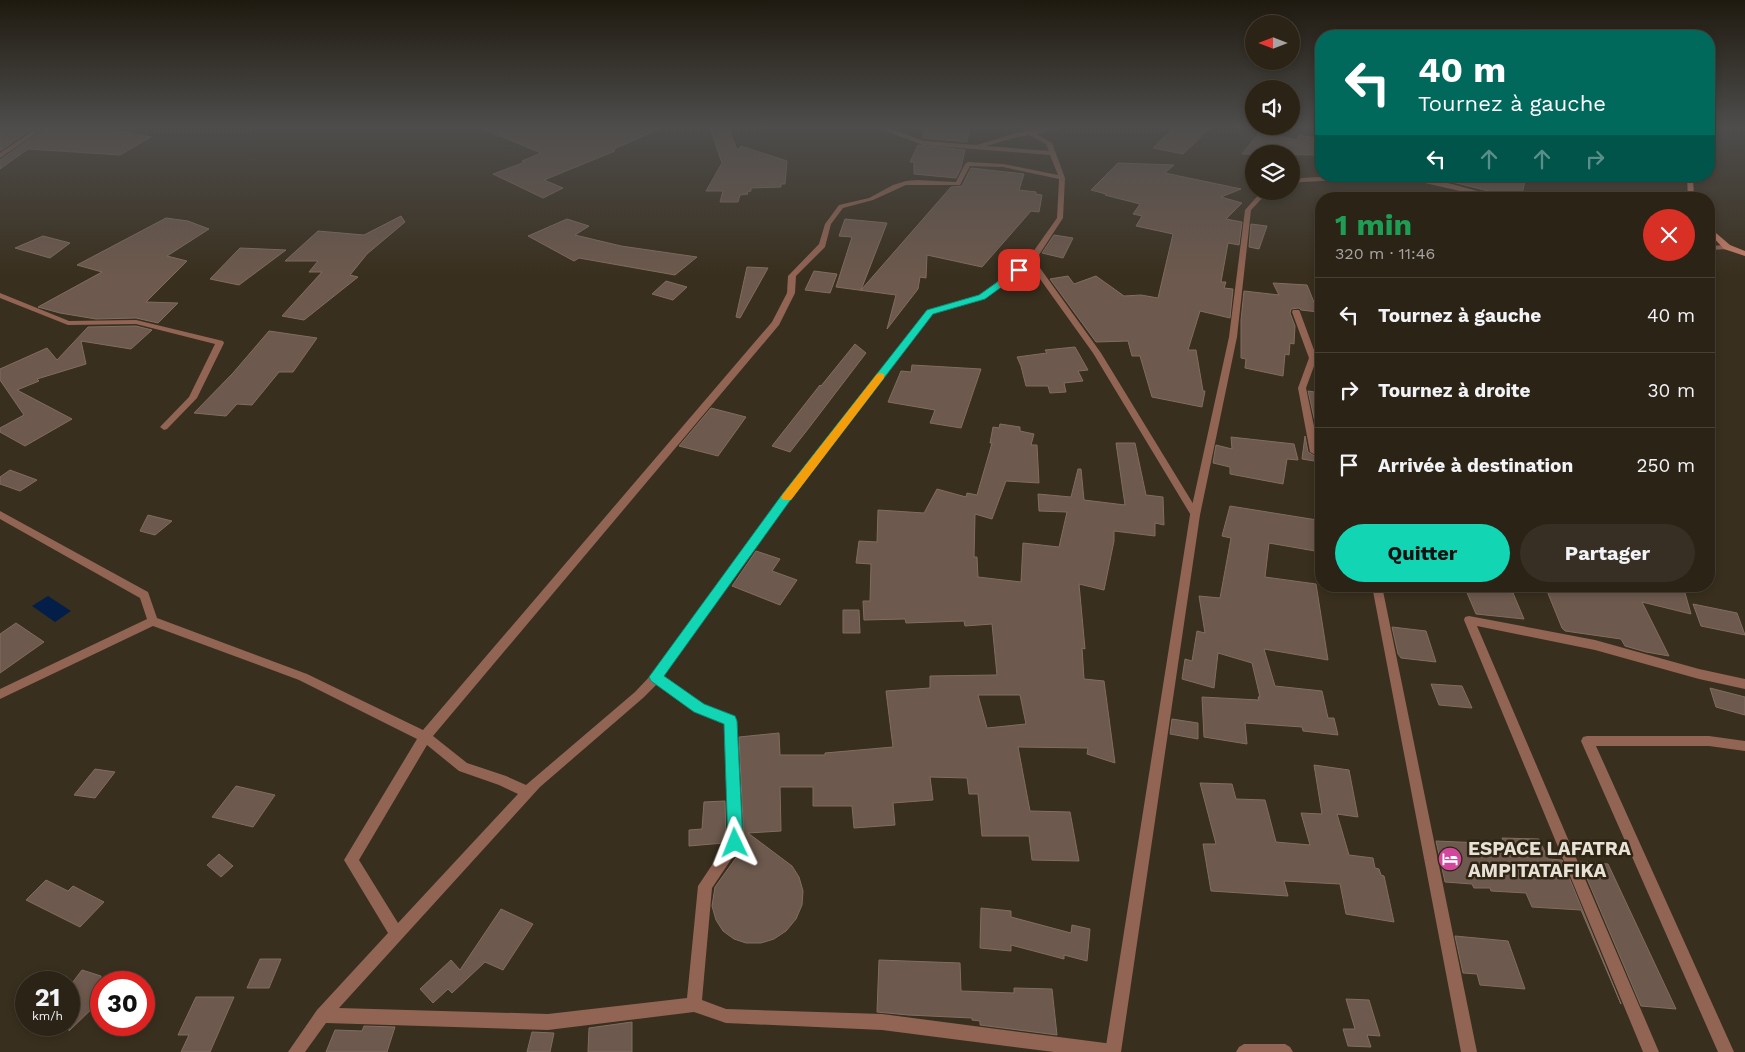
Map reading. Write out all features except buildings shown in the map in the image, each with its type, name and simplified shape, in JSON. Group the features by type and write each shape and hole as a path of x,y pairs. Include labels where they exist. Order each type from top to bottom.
{"main road":[{"path":"1715,235 1726,247 1745,254"}],"street":[{"path":"396,935 351,860 425,737 776,323 791,293 792,276 822,245 828,224 841,206 870,199 897,185 910,182 958,184 961,177"},
{"path":"296,1052 322,1015 528,792 639,695 656,677 785,499 930,312 982,297 1031,261 1060,218 1062,178 1057,177"},
{"path":"1300,181 1315,179"},
{"path":"1430,182 1476,192"},
{"path":"322,1015 548,1022 694,1005 726,1016 882,1022 1113,1052 1195,515 1233,337 1248,210 1257,200"},
{"path":"1715,248 1726,247"},
{"path":"1031,261 1057,293 1108,368 1195,515"},
{"path":"0,295 68,323 136,322 220,343 193,398 164,427"},
{"path":"1296,312 1313,358 1302,388 1315,452"},
{"path":"0,515 144,595 153,621"},
{"path":"1378,592 1469,1052"},
{"path":"1651,1052 1469,620 1595,645 1699,674 1745,684"},
{"path":"0,694 153,621 303,677 425,737 462,767 502,780 528,792"},
{"path":"656,677 699,708 730,721 735,843 705,886 694,1005"},
{"path":"1726,1052 1587,741 1709,741 1745,746"},
{"path":"1244,1052 1285,1052"}],"water":[{"path":"48,596 71,611 55,622 32,606"}],"slow traffic":[{"path":"787,497 880,376"}],"place":[{"name":"ESPACE LAFATRA AMPITATAFIKA","path":"1450,859"}],"route":[{"path":"735,843 730,721 699,708 656,677 785,499 930,312 982,297 1019,270"}]}
